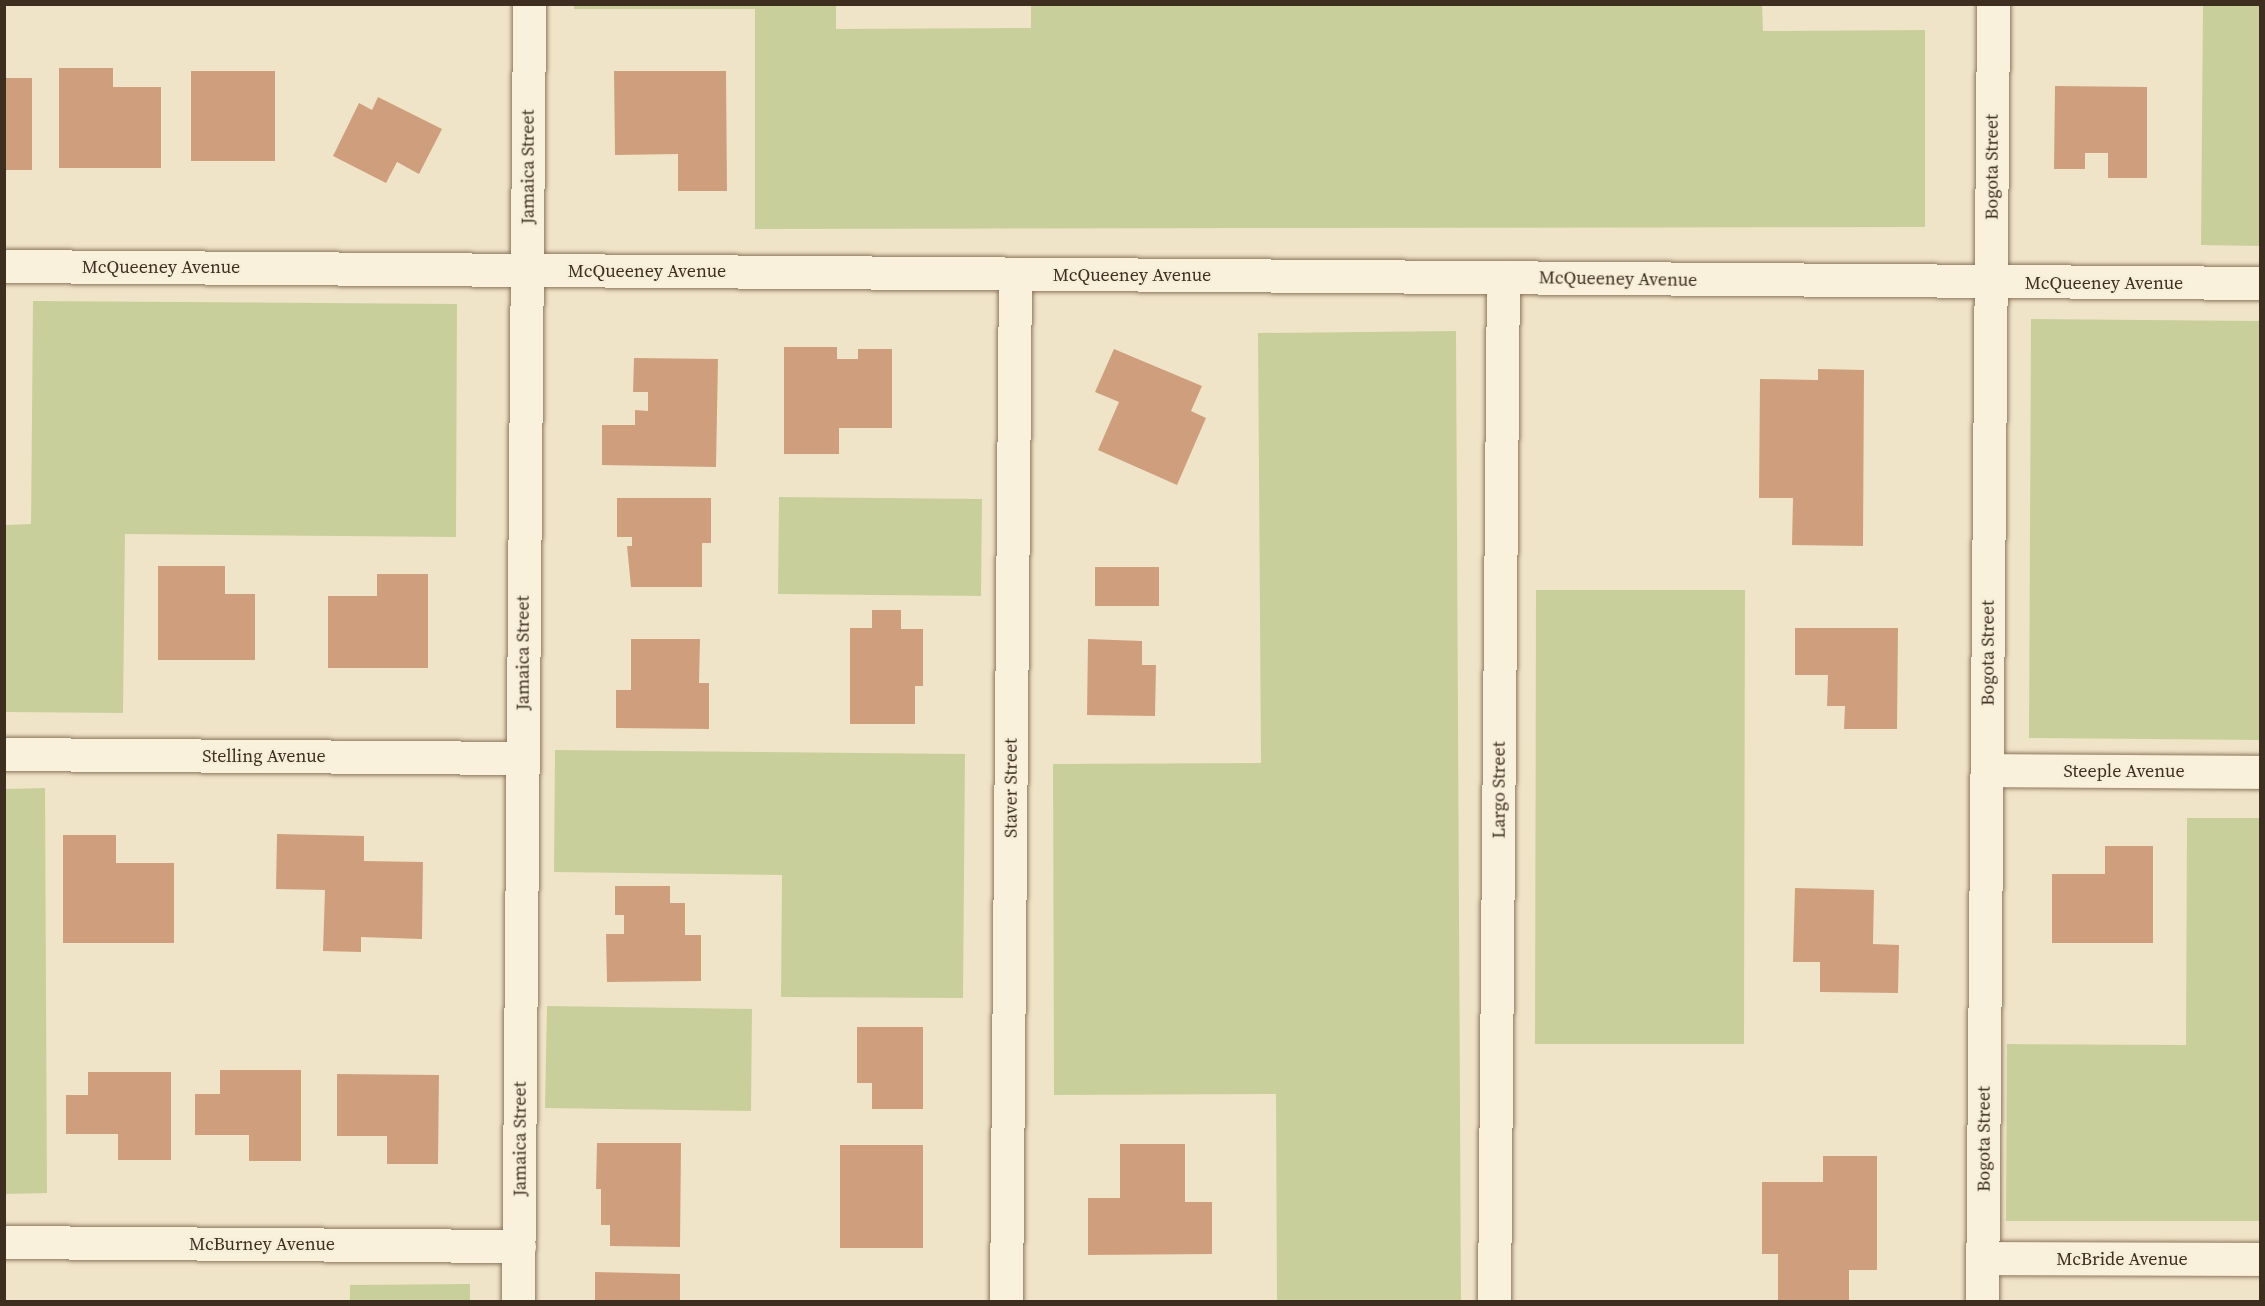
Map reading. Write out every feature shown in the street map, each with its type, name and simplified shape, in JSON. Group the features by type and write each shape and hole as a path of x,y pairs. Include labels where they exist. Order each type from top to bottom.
{"street":[{"name":"Jamaica Street","path":"518,1302 529,4"},
{"name":"Bogota Street","path":"1982,1302 1993,4"},
{"name":"McQueeney Avenue","path":"4,266 2260,284"},
{"name":"Staver Street","path":"1006,1302 1015,274"},
{"name":"Largo Street","path":"1494,1302 1503,278"},
{"name":"Stelling Avenue","path":"4,754 522,758"},
{"name":"Steeple Avenue","path":"1987,770 2260,772"},
{"name":"McBurney Avenue","path":"4,1242 519,1246"},
{"name":"McBride Avenue","path":"1983,1258 2260,1259"}],"green space":[{"path":"574,4 836,4 836,29 1031,28 1031,4 1762,4 1763,31 1925,30 1925,227 755,229 755,9 574,9"},
{"path":"2203,5 2260,5 2260,246 2201,245"},
{"path":"33,301 457,304 456,537 125,534 123,713 5,712 5,525 31,524"},
{"path":"2031,319 2260,321 2260,740 2029,738"},
{"path":"1456,331 1461,1301 1277,1301 1276,1094 1054,1095 1053,764 1261,763 1258,333"},
{"path":"779,497 982,499 981,596 778,594"},
{"path":"1536,590 1745,590 1744,1044 1535,1044"},
{"path":"555,750 965,754 963,998 781,997 782,875 554,872"},
{"path":"45,788 47,1193 5,1194 5,789"},
{"path":"2187,818 2260,818 2260,1221 2006,1221 2007,1044 2186,1045"},
{"path":"547,1006 752,1009 751,1111 545,1108"},
{"path":"470,1284 470,1301 350,1301 350,1285"}],"building":[{"path":"59,68 113,68 113,87 161,87 161,168 59,168"},
{"path":"191,71 275,71 275,161 191,161"},
{"path":"614,71 726,71 727,191 678,191 678,154 615,155"},
{"path":"4,78 32,78 32,170 4,170"},
{"path":"2055,86 2147,87 2147,178 2108,178 2108,153 2085,153 2085,169 2054,169"},
{"path":"378,97 442,129 419,174 397,162 386,183 333,156 359,103 372,110"},
{"path":"784,347 837,347 837,359 858,359 858,349 892,349 892,428 839,428 839,454 784,454"},
{"path":"1114,349 1202,386 1191,411 1206,418 1177,485 1098,450 1119,402 1095,392"},
{"path":"634,358 718,359 716,467 602,465 602,425 635,425 635,410 648,411 648,392 633,392"},
{"path":"1818,369 1864,370 1863,546 1792,545 1793,498 1759,498 1760,379 1818,380"},
{"path":"617,498 711,498 711,543 702,543 702,587 631,587 627,546 632,546 632,537 617,537"},
{"path":"158,566 225,566 225,594 255,594 255,660 158,660"},
{"path":"1095,567 1159,567 1159,606 1095,606"},
{"path":"377,574 428,574 428,668 328,668 328,596 377,596"},
{"path":"872,610 901,610 901,629 923,629 923,686 915,686 915,724 850,724 850,628 872,628"},
{"path":"1795,628 1898,628 1897,729 1844,729 1845,706 1827,706 1828,675 1795,675"},
{"path":"631,639 700,639 699,683 709,683 709,729 616,728 616,690 631,690"},
{"path":"1088,639 1142,641 1142,665 1156,665 1155,716 1087,715"},
{"path":"277,834 364,836 364,861 423,862 422,939 361,937 361,952 323,951 325,890 276,889"},
{"path":"63,835 116,835 116,863 174,863 174,943 63,943"},
{"path":"2105,846 2153,846 2153,943 2052,943 2052,874 2105,874"},
{"path":"615,886 670,886 670,903 685,903 685,935 701,935 701,981 607,982 606,934 624,934 624,915 615,915"},
{"path":"1795,888 1874,890 1873,944 1899,945 1898,993 1820,992 1820,962 1793,962"},
{"path":"857,1027 923,1027 923,1109 872,1109 872,1083 857,1083"},
{"path":"220,1070 301,1070 301,1161 249,1161 249,1135 195,1135 195,1094 220,1094"},
{"path":"88,1072 171,1072 171,1160 118,1160 118,1134 66,1134 66,1095 88,1095"},
{"path":"337,1074 439,1075 438,1164 387,1164 387,1136 337,1136"},
{"path":"597,1143 681,1143 680,1247 610,1246 610,1225 601,1225 601,1189 596,1189"},
{"path":"1120,1144 1185,1144 1185,1202 1212,1202 1212,1254 1088,1255 1088,1198 1120,1198"},
{"path":"840,1145 923,1145 923,1248 840,1248"},
{"path":"1823,1156 1877,1156 1877,1270 1849,1270 1849,1302 1778,1302 1778,1254 1762,1254 1762,1182 1823,1182"},
{"path":"595,1272 680,1274 680,1302 595,1302"}]}
